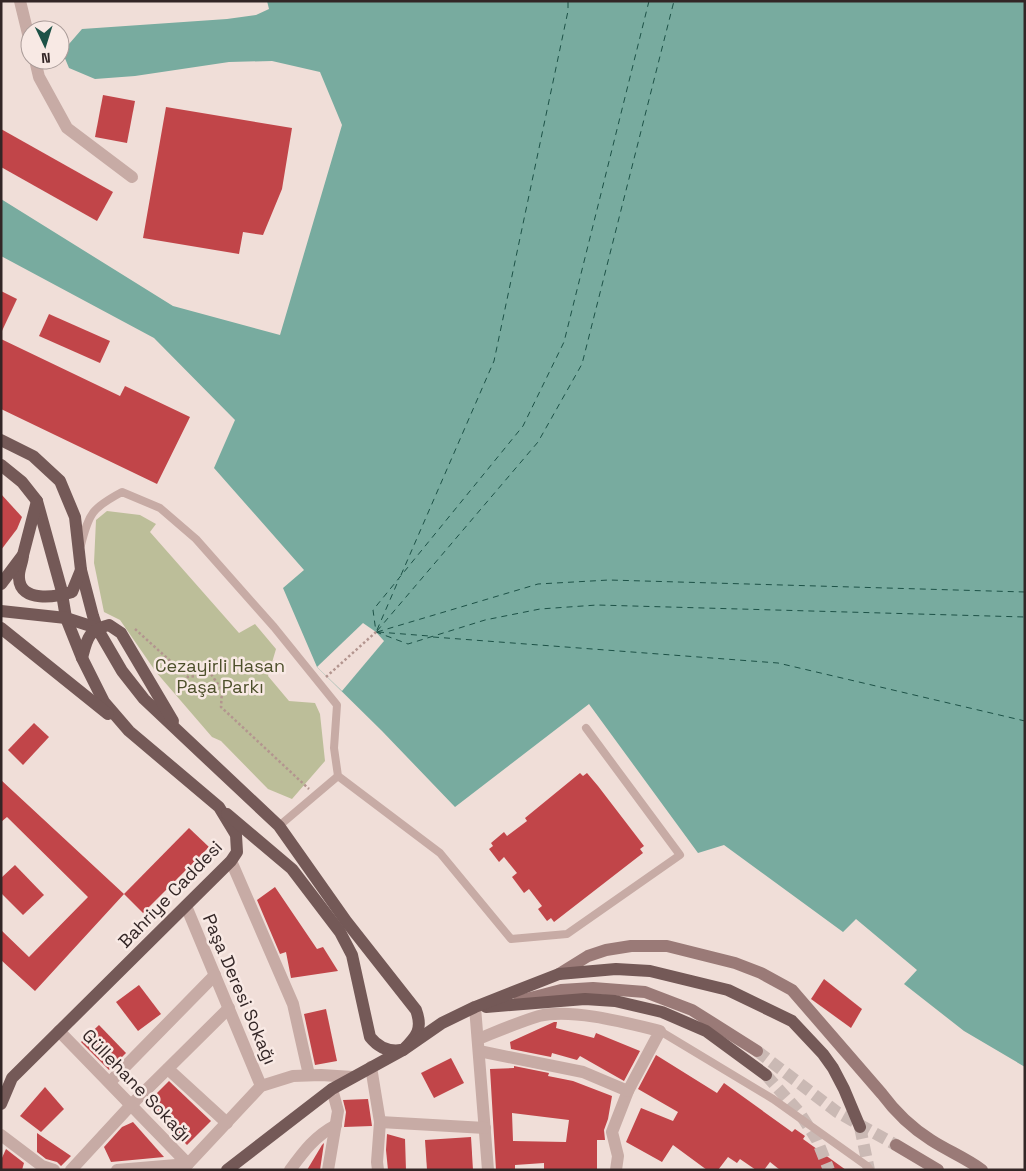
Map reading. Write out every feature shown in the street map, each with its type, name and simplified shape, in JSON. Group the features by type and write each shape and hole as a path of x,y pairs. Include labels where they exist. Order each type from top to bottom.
{"main road":[{"path":"1,440 33,456 60,481 75,517 85,592 97,628 122,671 144,699 279,826 346,921 416,1010 419,1030 413,1040 403,1050 385,1049 376,1044 370,1037 352,955 340,932 292,869 219,807"},
{"path":"1,465 22,482 37,501 23,554 19,578 20,584 26,592 33,596 62,595 72,592 81,570"},
{"name":"Bahriye Caddesi","path":"1,1104 12,1078 231,861 237,852 236,835 219,807 129,731 104,702 82,658 66,618 62,595 37,501"},
{"path":"1,584 23,554"},
{"path":"1,611 66,618 97,628"},
{"path":"82,658 88,637 97,628 108,625 121,633 179,732"},
{"path":"1,628 129,731"},
{"path":"231,1169 332,1089 403,1050 442,1023 475,1007 559,974 616,969 650,972 728,990 792,1021 823,1054 844,1089 860,1127"},
{"path":"475,1007 585,999 615,1001 662,1012 706,1031 766,1075"},
{"path":"416,1010 442,1023"}],"street":[{"path":"20,1 25,20"},
{"path":"37,70 39,78 67,128 132,177"},
{"path":"231,861 293,1004 309,1075"},
{"name":"Paşa Deresi Sokağı","path":"186,906 262,1086"},
{"path":"559,974 588,956 606,950 631,946 667,946 688,950 735,963 761,973 792,990 894,1110 913,1128 966,1158 982,1170"},
{"path":"110,1082 215,975"},
{"path":"505,1005 561,990 593,988 644,992 692,1010 757,1051"},
{"path":"475,1007 488,1170"},
{"path":"70,1170 131,1105 229,1008"},
{"path":"478,1045 540,1016 571,1015 607,1019 660,1030 628,1092 612,1132 618,1156 616,1170"},
{"name":"Güllehane Sokağı","path":"60,1031 188,1164"},
{"path":"478,1045 583,1072 628,1092"},
{"path":"371,1067 380,1122 378,1170"},
{"path":"168,1069 227,1123"},
{"path":"117,1170 188,1164 262,1086 293,1076 353,1077"},
{"path":"328,1170 338,1111 332,1089"},
{"path":"380,1122 485,1128"},
{"path":"290,1170 305,1149 322,1132 336,1125"},
{"path":"1,1135 42,1166 54,1170"},
{"path":"896,1145 938,1170"}],"lane":[{"path":"81,570 80,551 87,521 101,504 122,492 160,508 196,539 274,627 337,705 334,748 338,776 440,853 511,939 567,934 680,855 586,728"},
{"path":"279,826 338,776"},
{"path":"660,1030 773,1099 870,1170"}],"path":[{"path":"129,624 188,677 212,674 222,690 221,707 316,795"},
{"path":"320,684 376,632"}],"green space":[{"name":"Cezayirli Hasan Paşa Parkı","path":"107,511 140,515 156,524 150,532 239,633 255,624 276,649 268,676 289,701 315,703 320,714 325,761 292,799 268,789 221,741 212,737 156,672 120,620 104,612 94,563 96,520"}],"water":[{"path":"267,1 1025,1 1025,1067 964,1031 904,984 917,970 856,919 843,932 724,845 698,853 589,704 455,807 317,667 283,588 304,570 214,468 235,420 154,338 1,256 1,199 173,306 280,335 342,125 320,72 272,61 229,62 135,76 95,79 70,68 70,43 82,29 227,19 256,15 269,9"}],"pier":[{"path":"363,623 376,632 384,641 342,691 317,667"}],"building":[{"path":"103,95 135,101 127,143 95,137"},
{"path":"166,107 292,128 282,189 263,235 243,232 239,254 143,238"},
{"path":"1,129 113,192 97,221 1,167"},
{"path":"1,291 17,299 1,333"},
{"path":"49,314 110,341 100,363 39,336"},
{"path":"1,339 120,396 125,386 190,417 157,484 1,409"},
{"path":"1,494 22,517 17,529 1,550"},
{"path":"34,723 49,737 23,765 8,750"},
{"path":"580,773 583,776 587,773 598,786 644,846 640,849 643,853 554,922 551,918 547,921 538,909 542,906 529,889 524,893 512,877 517,873 504,857 499,862 489,849 493,846 491,843 504,832 507,836 527,821 525,818"},
{"path":"1,780 124,894 35,991 1,960 1,930 29,957 88,897 7,817 1,822"},
{"path":"189,828 209,847 143,913 124,894"},
{"path":"15,865 44,895 23,915 1,893 1,878"},
{"path":"275,887 317,949 323,947 338,971 291,978 286,952 280,954 257,900"},
{"path":"824,979 862,1009 851,1028 811,999"},
{"path":"139,985 161,1014 138,1031 116,1002"},
{"path":"326,1009 337,1061 315,1065 304,1014"},
{"path":"557,1022 556,1028 594,1038 596,1033 640,1051 624,1081 580,1056 577,1060 552,1053 551,1057 511,1049 510,1042"},
{"path":"99,1025 126,1053 109,1070 81,1042"},
{"path":"656,1055 717,1093 724,1083 792,1132 795,1129 805,1136 803,1139 846,1170 780,1170 770,1162 764,1170 756,1170 740,1159 737,1163 728,1157 718,1170 707,1170 673,1145 662,1162 626,1142 641,1108 673,1121 678,1112 638,1089"},
{"path":"451,1058 464,1083 434,1098 421,1073"},
{"path":"514,1066 549,1073 548,1076 573,1081 612,1096 604,1130 605,1140 597,1140 597,1170 544,1170 544,1163 515,1165 515,1169 496,1170 490,1069 514,1068","holes":["512,1113 569,1120 566,1142 513,1141"]},
{"path":"169,1081 211,1121 187,1145 146,1104"},
{"path":"45,1087 64,1109 41,1132 20,1116"},
{"path":"368,1099 372,1126 344,1127 346,1112 343,1100"},
{"path":"133,1122 164,1157 111,1162 104,1147 122,1127"},
{"path":"37,1133 71,1156 61,1166 57,1162 46,1159 37,1152"},
{"path":"387,1134 405,1139 406,1170 388,1170"},
{"path":"471,1137 473,1170 427,1170 425,1140"},
{"path":"324,1143 320,1170 307,1170 322,1145"},
{"path":"6,1149 24,1163 22,1170 1,1170 1,1160"}],"ferry route":[{"path":"401,575 494,361 568,11 568,1"},
{"path":"649,1 564,342 523,426 373,610 376,632 408,644 485,620 540,609 597,605 1025,617"},
{"path":"377,631 538,442 582,364 674,1"},
{"path":"377,630 399,579"},
{"path":"377,632 538,584 609,580 1025,592"},
{"path":"378,632 429,636"},
{"path":"433,637 778,663 1025,721"}],"tunnel":[{"path":"757,1051 837,1112 896,1145"},
{"path":"766,1075 799,1112 817,1140 829,1170"},
{"path":"860,1127 869,1170"}]}
